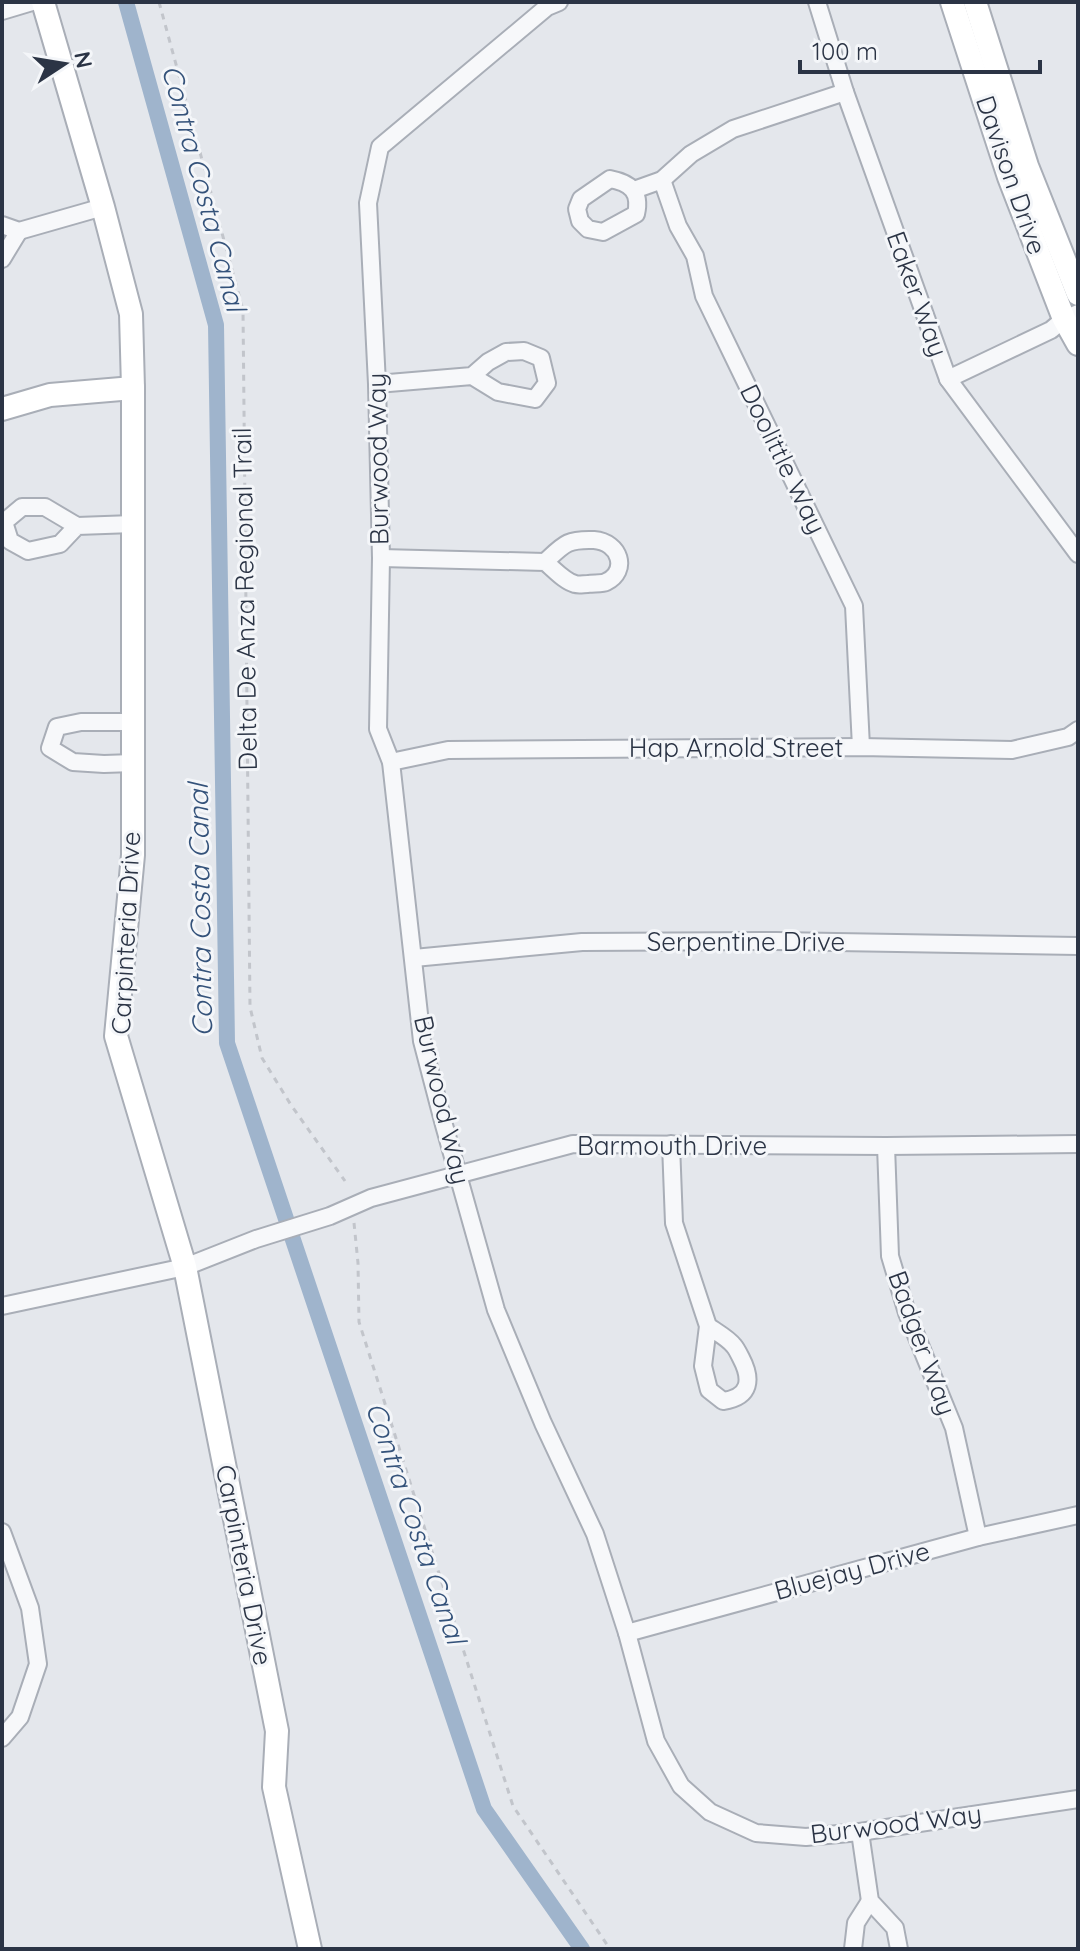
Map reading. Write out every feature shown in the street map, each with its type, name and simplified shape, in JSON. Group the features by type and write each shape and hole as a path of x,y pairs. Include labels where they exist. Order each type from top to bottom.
{"street":[{"path":"2,11 32,2"},
{"name":"Carpinteria Drive","path":"43,2 131,314 133,855 116,1036 185,1267 277,1731 274,1787 310,1949"},
{"name":"Eaker Way","path":"817,2 845,92 948,379 1078,554"},
{"name":"Davison Drive","path":"952,2 1009,177 1071,316 1078,344"},
{"name":"Davison Drive","path":"975,2 1027,166 1078,294"},
{"name":"Burwood Way","path":"550,4 380,147 368,203 381,558 378,729 391,762 422,1041 496,1310 543,1423 595,1534 627,1633 656,1741 681,1786 710,1812 756,1833 806,1837 860,1832 1078,1799"},
{"path":"634,190 662,180 691,154 733,129 845,92"},
{"name":"Doolittle Way","path":"662,180 678,226 695,256 704,296 854,606 861,747"},
{"path":"2,225 19,231 103,207"},
{"path":"2,259 19,231"},
{"path":"948,379 1051,330 1071,316"},
{"path":"377,384 472,376"},
{"path":"2,409 50,395 133,388"},
{"path":"77,526 133,524"},
{"path":"381,558 545,562"},
{"path":"133,722 81,722 57,727 50,748 73,762 133,763"},
{"name":"Hap Arnold Street","path":"391,762 448,750 861,747 1012,750 1068,737 1078,730"},
{"name":"Serpentine Drive","path":"414,958 582,942 776,941 1078,946"},
{"name":"Barmouth Drive","path":"2,1306 185,1267 256,1239 330,1216 371,1198 573,1144 1078,1144"},
{"path":"671,1144 674,1223 708,1326"},
{"name":"Badger Way","path":"886,1146 890,1256 907,1313 954,1428 978,1537"},
{"name":"Bluejay Drive","path":"627,1633 978,1537 1078,1515"},
{"path":"2,1532 30,1608 38,1664 20,1717 2,1738"},
{"path":"860,1832 870,1901 895,1928 899,1949"},
{"path":"853,1949 856,1923 870,1901"}],"path":[{"name":"Delta De Anza Regional Trail","path":"159,2 243,310 250,1007 262,1058 345,1181"},
{"path":"354,1223 359,1322 513,1806 610,1949"}],"waterway":[{"name":"Contra Costa Canal","path":"126,2 216,325 227,1043 484,1809 582,1949"}]}
